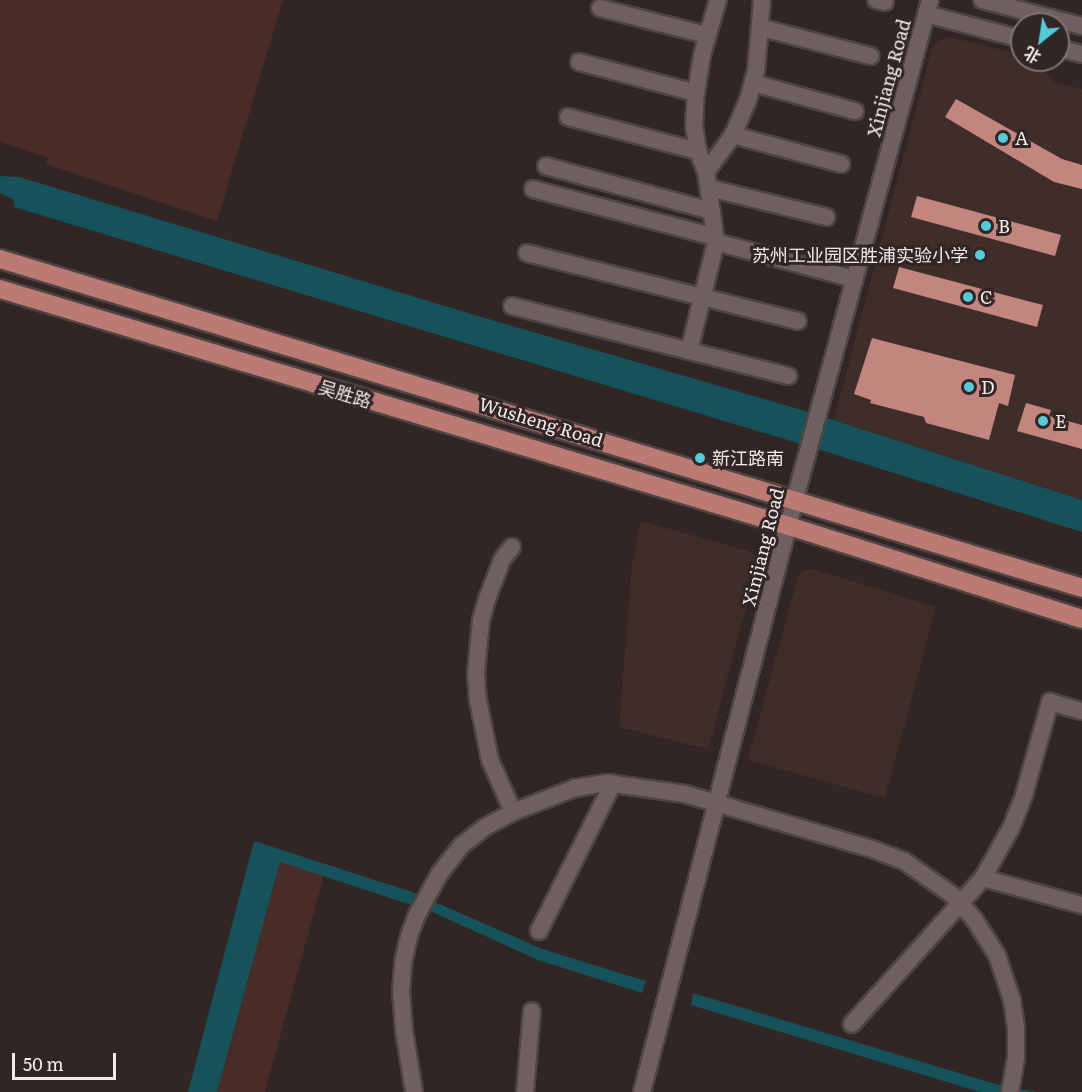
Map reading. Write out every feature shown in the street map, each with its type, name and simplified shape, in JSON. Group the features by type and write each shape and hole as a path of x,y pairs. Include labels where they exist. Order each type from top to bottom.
{"main road":[{"name":"Wusheng Road","path":"0,259 843,513 1082,588"},
{"name":"Wusheng Road","path":"0,290 789,526 1082,619"},
{"path":"746,514 753,486"},
{"path":"835,541 843,513"}],"street":[{"path":"689,351 716,240 708,180 698,151 694,126 696,93 706,35 718,0"},
{"path":"708,180 734,135 753,83 762,28 762,0"},
{"path":"982,0 1082,26"},
{"path":"928,7 1010,35"},
{"name":"Xinjiang Road","path":"642,1092 795,499 928,7"},
{"path":"600,8 706,35"},
{"path":"762,28 870,56"},
{"path":"579,62 696,93"},
{"path":"753,83 855,111"},
{"path":"568,117 698,151"},
{"path":"734,135 842,164"},
{"path":"546,166 712,211"},
{"path":"708,180 826,217"},
{"path":"533,189 854,279"},
{"path":"527,253 798,321"},
{"path":"512,306 788,376"},
{"path":"512,547 502,561 481,620 476,674 478,700 490,760 513,812"},
{"path":"852,1024 983,878 1011,828 1024,795 1050,702 1082,711"},
{"path":"539,931 613,783"},
{"path":"413,1092 401,990 406,947 427,894 462,845 485,827 513,812 575,788 613,783 685,794 904,861 951,894 974,920 997,955 1012,1000 1016,1028 1011,1086"},
{"path":"983,878 1082,905"},
{"path":"525,1092 532,1011"}],"shaded area":[{"path":"0,0 283,0 217,221 46,164 48,158 0,142"},
{"name":"苏州工业园区胜浦实验小学","path":"950,37 1010,52 1010,72 1044,72 1053,82 1082,89 1082,500 834,420 932,48 939,40"},
{"path":"641,521 748,551 755,556 758,563 708,749 619,727 632,565"},
{"path":"812,569 936,607 885,798 748,760 798,576 804,570"},
{"path":"280,861 324,875 265,1092 217,1092"}],"water":[{"path":"0,176 19,177 478,316 802,410 1082,500 1082,532 824,451 14,207 14,200 0,193"},
{"path":"254,841 412,892 542,949 646,981 642,993 538,960 430,911 280,862 217,1092 188,1092"},
{"path":"693,993 999,1085 1037,1092 980,1092 691,1005"}],"building":[{"name":"A","path":"956,99 1062,159 1082,165 1082,189 1054,182 945,117"},
{"name":"B","path":"917,196 1061,235 1055,256 911,217"},
{"name":"C","path":"899,267 1043,305 1037,327 893,288"},
{"name":"D","path":"872,338 1015,375 1008,406 999,403 989,440 926,423 924,417 870,403 871,400 854,394"},
{"name":"E","path":"1026,403 1051,410 1049,416 1082,425 1082,449 1017,431"}],"place":[{"name":"A","path":"1003,138"},
{"name":"B","path":"986,226"},
{"name":"苏州工业园区胜浦实验小学","path":"980,255"},
{"name":"C","path":"968,297"},
{"name":"D","path":"969,387"},
{"name":"E","path":"1043,421"},
{"name":"新江路南","path":"700,458"}]}
